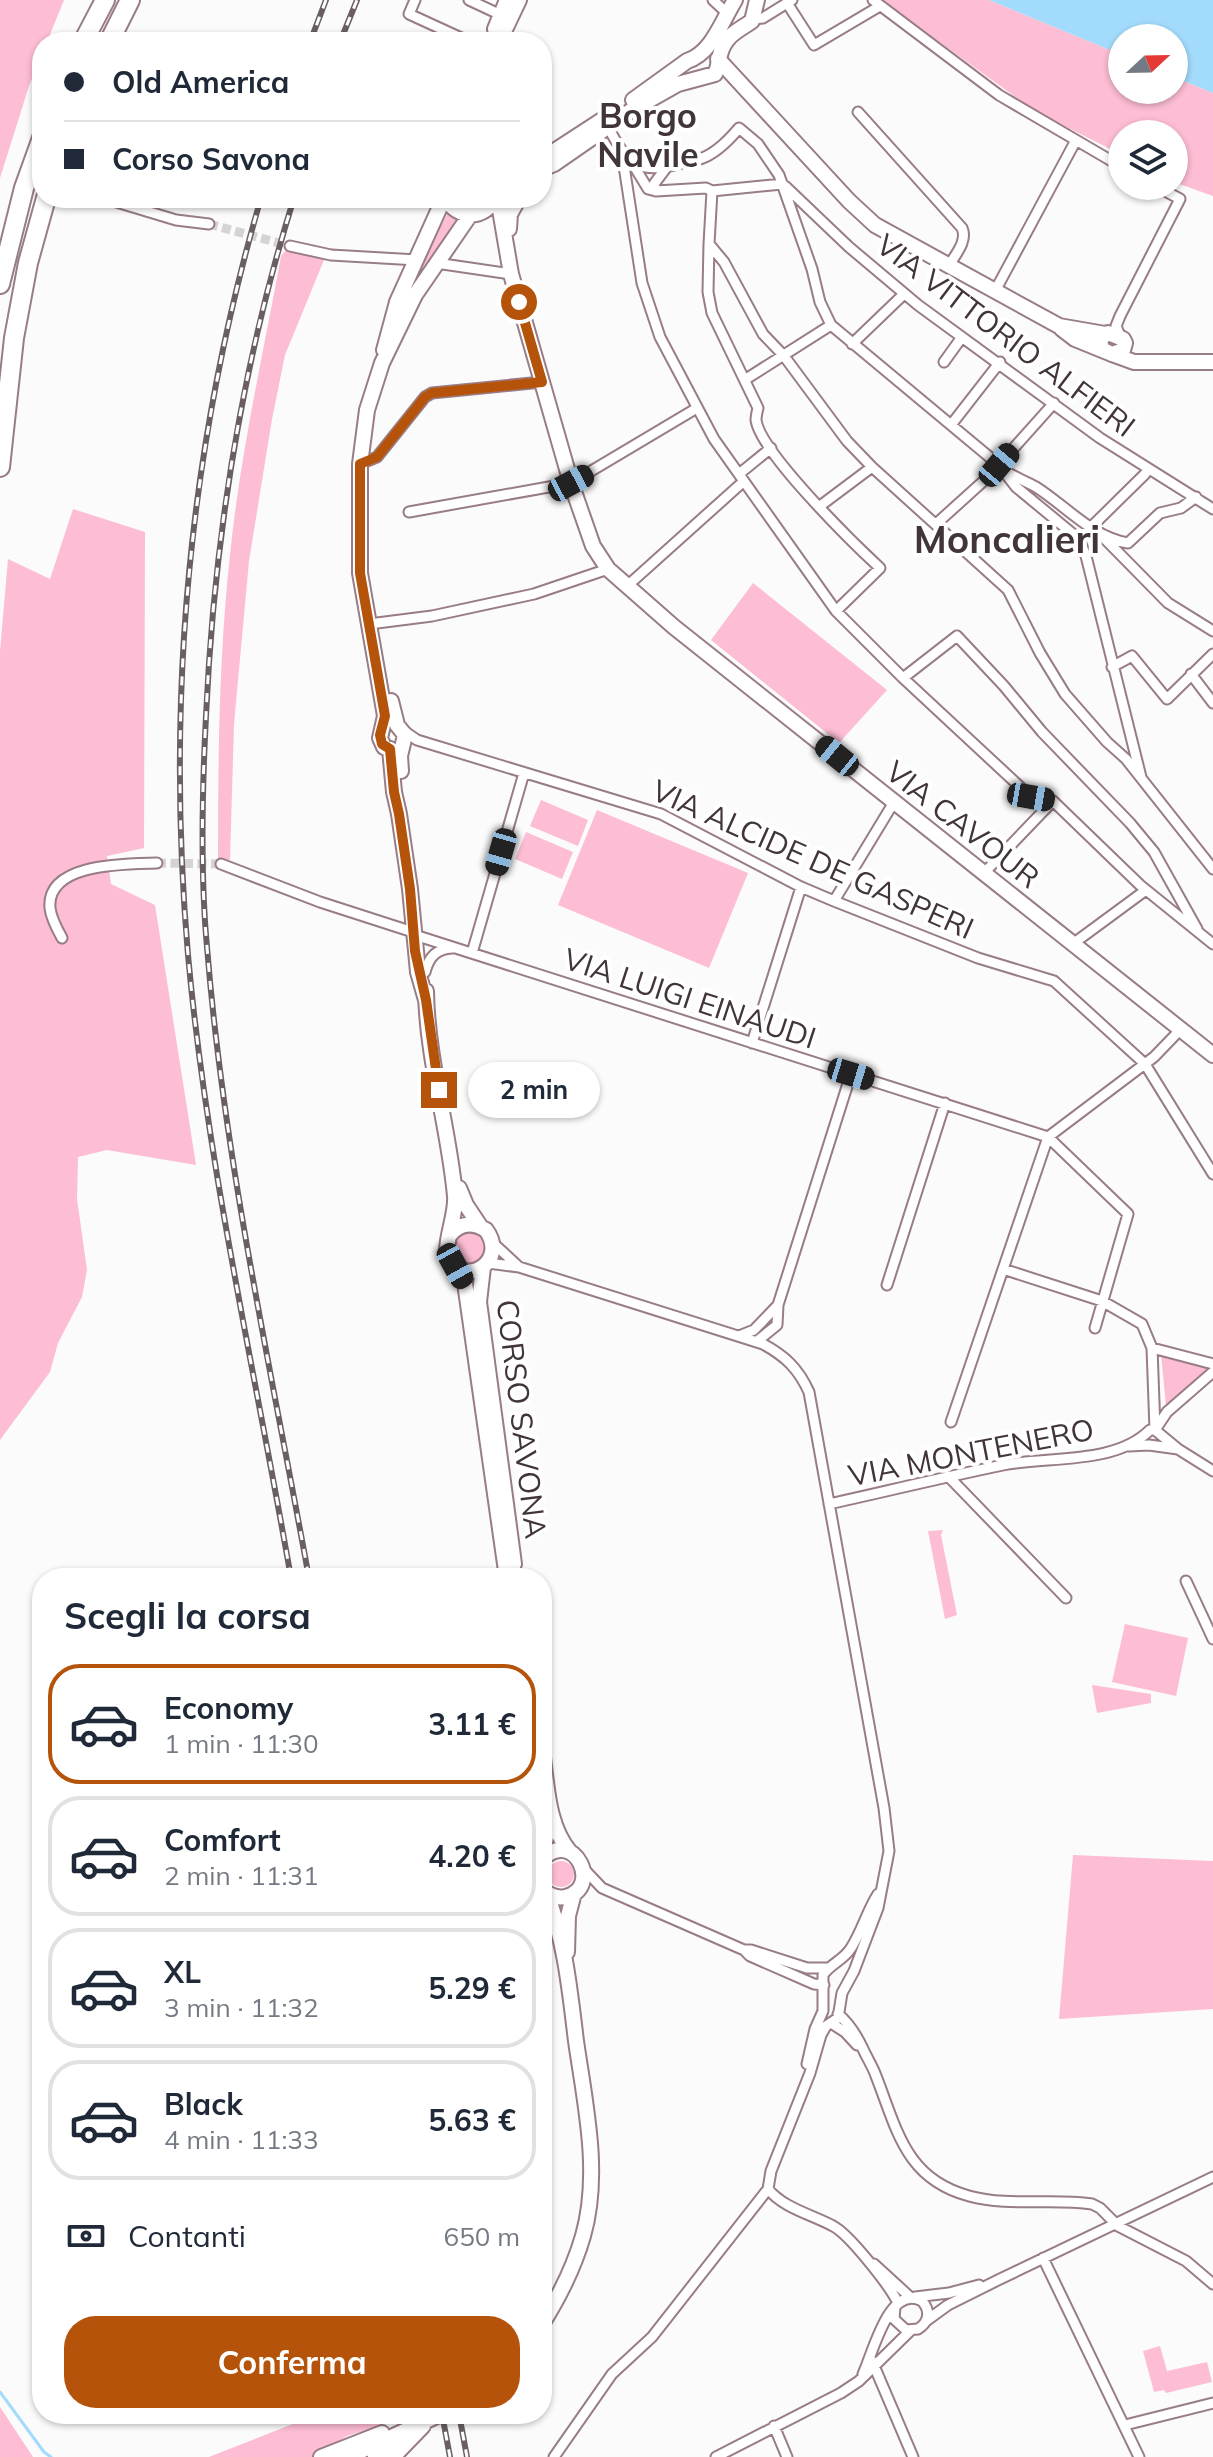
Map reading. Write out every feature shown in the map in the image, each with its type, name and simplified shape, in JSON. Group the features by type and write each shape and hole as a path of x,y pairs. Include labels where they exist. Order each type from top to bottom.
{"highway":[{"path":"88,32 105,0"},
{"path":"114,32 130,0"},
{"path":"0,284 32,166"},
{"path":"0,467 14,338 28,263 43,208"}],"main road":[{"path":"494,32 507,0"},
{"path":"504,32 519,0"},
{"path":"733,3 706,56 694,70 744,88"},
{"path":"552,162 724,44 754,7"},
{"path":"552,163 678,84 717,71 706,56"},
{"path":"706,56 734,73 744,88 868,219 888,234 1059,326 1075,339 1109,353 1134,362 1213,362"},
{"path":"399,738 384,710 360,573 360,464 367,410 382,363 388,329 440,208"},
{"name":"VIA CAVOUR","path":"453,208 487,217 495,227 507,257"},
{"path":"382,363 415,295 436,263 474,214 489,208"},
{"name":"VIA CAVOUR","path":"501,208 511,274 571,483 593,546 608,569 626,587 1213,1055"},
{"path":"507,257 510,214 513,208"},
{"path":"1059,326 1114,337 1133,353 1151,362"},
{"path":"1109,353 1099,343 1114,337"},
{"path":"360,539 369,572 399,738 403,792 399,814 453,1171 457,1210 446,1248 450,1261 466,1271 485,1265 491,1257 493,1243 491,1236 466,1205 453,1171"},
{"path":"417,934 418,972 426,1000"},
{"path":"450,1235 463,1225 480,1226"},
{"name":"CORSO SAVONA","path":"485,1265 479,1302 515,1568"},
{"name":"CORSO SAVONA","path":"455,1266 465,1283 506,1568"},
{"path":"552,1809 561,1841 577,1856 584,1869 568,1916 566,1964"},
{"path":"552,1852 570,1852"},
{"path":"552,1894 557,1897 576,1891"},
{"path":"552,1917 566,1964 590,2152 589,2197 583,2234 570,2270 552,2305"},
{"path":"375,2457 425,2424"},
{"path":"321,2457 378,2433 409,2434"},
{"path":"348,2457 409,2434"},
{"path":"393,2457 409,2434"}],"street":[{"path":"415,0 409,14 448,32"},
{"path":"469,0 501,15"},
{"path":"713,0 733,3"},
{"path":"754,7 774,10 790,1 814,45 877,3 999,95 1108,160"},
{"path":"858,112 962,228 965,234 963,240 948,267"},
{"path":"608,127 622,153 642,283 660,337 714,439 836,611 1031,797 1053,801 1146,890 1213,944"},
{"path":"622,153 643,168 666,168 700,159 727,142 739,128 758,144 777,172 812,269 820,302 831,325 1008,473 1036,487 1096,531 1168,603 1213,630"},
{"path":"995,291 1075,142"},
{"path":"631,161 648,189 656,191 706,188 712,191 782,184"},
{"path":"656,191 654,184 666,168"},
{"name":"VIA VITTORIO ALFIERI","path":"782,184 904,294 1100,438 1213,509"},
{"path":"712,191 708,292 712,313 758,408 756,420 759,430 784,468 841,532 880,568 836,611"},
{"path":"1114,337 1120,316 1179,200"},
{"path":"136,208 176,220 209,224"},
{"path":"709,244 724,262 763,334 784,356 847,441 1008,590 1065,694 1141,777 1213,869"},
{"path":"290,246 331,255 417,260"},
{"path":"436,263 511,274"},
{"path":"852,344 904,294"},
{"path":"746,379 831,325"},
{"path":"944,362 962,337"},
{"path":"951,425 1000,362"},
{"path":"360,464 377,457 425,397 432,393 542,382"},
{"path":"936,524 999,465 1054,403"},
{"path":"409,512 571,483 697,408"},
{"path":"626,587 771,448"},
{"path":"820,506 872,467"},
{"path":"1079,539 1096,531 1148,469"},
{"path":"1008,473 1016,487 1079,539 1086,556 1141,777"},
{"path":"1096,531 1128,543 1160,513 1181,508 1196,497"},
{"path":"377,623 432,616 534,594 608,569"},
{"path":"903,678 957,636 1146,842 1170,878 1199,933"},
{"path":"1112,667 1132,656 1167,699 1213,654"},
{"path":"1191,674 1213,703"},
{"name":"VIA ALCIDE DE GASPERI","path":"399,738 661,814 801,887 978,958 1054,981 1145,1064 1213,1174"},
{"path":"472,953 524,773"},
{"path":"984,873 1053,801"},
{"path":"834,901 894,802"},
{"path":"62,938 50,907 51,897 60,883 72,874 88,869 157,863"},
{"name":"VIA LUIGI EINAUDI","path":"221,864 455,948 1048,1137"},
{"path":"752,1043 801,887"},
{"path":"1074,943 1146,890"},
{"path":"425,972 428,962 438,951 455,948"},
{"path":"951,1422 1048,1137 1145,1064 1181,1029"},
{"path":"756,1342 777,1325 778,1305 851,1074"},
{"path":"887,1285 945,1103"},
{"path":"1048,1137 1128,1214 1095,1328"},
{"path":"493,1243 519,1267"},
{"path":"485,1265 519,1267 756,1342 788,1359 809,1392 889,1851 878,1908 846,1984 838,2013"},
{"path":"1003,1269 1102,1301 1142,1324 1152,1348 1159,1444 1150,1442"},
{"path":"738,1336 754,1330 778,1305"},
{"path":"1152,1348 1213,1364"},
{"path":"1158,1433 1167,1412 1213,1372"},
{"name":"VIA MONTENERO","path":"829,1504 1008,1464 1093,1456 1150,1442 1150,1430 1158,1433"},
{"path":"1158,1433 1213,1471"},
{"path":"1150,1442 1178,1449"},
{"path":"948,1476 1066,1598"},
{"path":"1186,1581 1213,1639"},
{"path":"584,1869 602,1888 814,1984 833,1991 846,1984"},
{"path":"576,1891 602,1888"},
{"path":"863,2049 826,2018 823,1975 853,1946 880,1891"},
{"path":"744,1950 807,1968 843,1969 846,1984"},
{"path":"554,2457 612,2374 652,2337 768,2189 771,2171 804,2082 815,2029 826,2018 830,2007 855,2034 877,2078 902,2144 925,2174 970,2196 1009,2201 1092,2204 1115,2223 1171,2252 1213,2284"},
{"path":"716,2457 841,2393 859,2381 872,2362 948,2305 1213,2177"},
{"path":"768,2189 780,2200 842,2231 866,2259 896,2305 896,2323 910,2331"},
{"path":"1043,2258 1139,2457"},
{"path":"866,2259 925,2304 928,2312 926,2321"},
{"path":"913,2457 872,2362 879,2333 896,2305 912,2297 949,2293 998,2280"},
{"path":"1125,2425 1213,2403"},
{"path":"774,2426 787,2457"}],"shaded area":[{"path":"0,0 64,0 51,32 32,32 32,78 0,178"},
{"path":"881,0 989,0 1108,49 1108,104 1188,104 1188,83 1213,93 1213,196 1188,187 1188,120 1108,120 1108,148 1035,111"},
{"path":"448,213 458,221 406,302 412,279"},
{"path":"286,250 326,255 285,355 249,561 234,724 230,860 218,858 220,706 226,593 246,443 281,256"},
{"path":"73,509 145,532 144,848 107,856 111,884 155,905 196,1165 107,1150 78,1157 77,1199 87,1270 82,1297 58,1343 50,1372 0,1440 0,651 8,559 50,579"},
{"path":"753,583 887,690 839,743 711,640"},
{"path":"541,800 588,820 578,846 530,826"},
{"path":"597,810 748,873 709,968 558,905"},
{"path":"526,832 573,852 562,879 515,859"},
{"path":"470,1230 482,1235 487,1247 482,1259 470,1264 458,1259 453,1247 458,1235"},
{"path":"1161,1354 1213,1368 1166,1406"},
{"path":"943,1530 941,1535 957,1615 945,1619 928,1531"},
{"path":"1125,1624 1188,1638 1176,1696 1112,1682"},
{"path":"1092,1685 1151,1694 1151,1703 1097,1713"},
{"path":"1073,1855 1213,1861 1213,2009 1059,2019"},
{"path":"556,1862 566,1862 573,1869 573,1879 566,1886 552,1883 552,1865"},
{"path":"1160,2346 1167,2371 1207,2362 1212,2382 1166,2393 1164,2390 1154,2392 1143,2351"},
{"path":"0,2407 4,2413 33,2457 0,2457"},
{"path":"293,2424 385,2424 347,2436 313,2457 209,2457"}],"water":[{"path":"989,0 1213,0 1213,93 1188,83 1188,24 1108,24 1108,49"}],"waterway":[{"path":"0,2392 44,2452 51,2457"}],"tunnel":[{"path":"209,224 290,246"},
{"path":"157,863 221,864"}],"railway":[{"path":"314,32 326,0"},
{"path":"344,32 357,0"},
{"path":"258,208 236,291 200,478 182,668 182,859 188,955 207,1112 289,1568"},
{"path":"291,208 259,325 223,519 210,650 203,773 203,861 207,947 225,1106 250,1264 307,1568"},
{"path":"444,2424 450,2457"},
{"path":"461,2424 467,2457"}],"district":[{"name":"Borgo Navile","path":"648,134"},
{"name":"Moncalieri","path":"1007,539"}],"route":[{"path":"439,1090 426,1000 418,972 410,889 390,749 382,744 380,738 385,716 360,573 360,464 377,457 425,397 432,393 542,382 519,302"}]}
